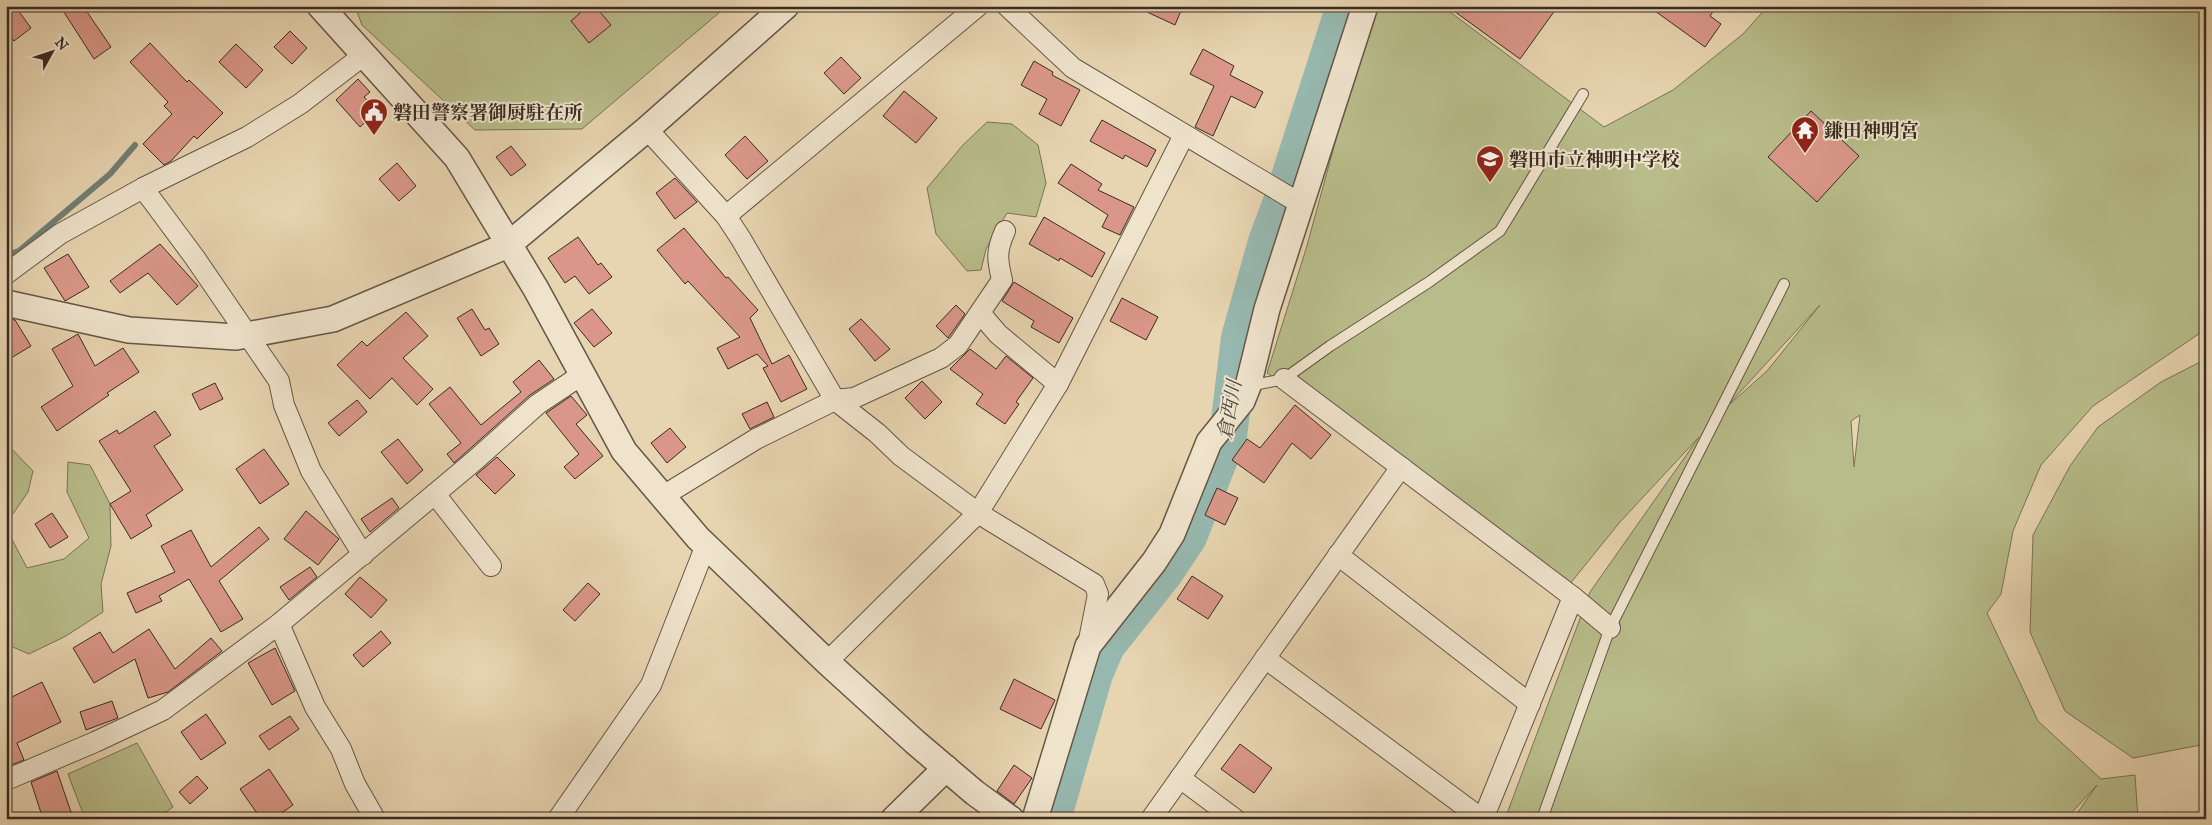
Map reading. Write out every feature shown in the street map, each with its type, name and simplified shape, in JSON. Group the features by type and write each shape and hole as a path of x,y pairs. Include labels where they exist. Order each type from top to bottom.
{"street":[{"path":"320,6 457,158 536,289 624,450 663,496 706,545 827,662 946,768 1010,819"},
{"path":"6,303 129,330 236,337 332,319 508,245 647,129 786,6"},
{"path":"726,216 978,6"},
{"path":"1007,6 1073,68 1301,204"},
{"path":"1088,646 1154,562 1172,534 1209,442 1242,401 1248,386 1267,309 1366,6"},
{"path":"6,274 60,234 143,188 247,137 300,104 364,55"},
{"path":"647,129 726,216 835,400 877,433 901,456 978,513 1094,584 1098,594 1088,646 1035,819"},
{"path":"827,662 978,513 1058,384 1184,135"},
{"path":"143,188 179,235 279,381 284,405 310,471 363,555"},
{"path":"663,496 756,439 835,400 854,398 941,358 958,345 1002,280 998,260 998,246 1005,231"},
{"path":"980,313 998,334 1058,384"},
{"path":"6,780 95,742 163,710 279,624 435,494 538,404 583,374"},
{"path":"1284,379 1573,596 1610,628"},
{"path":"1151,819 1401,467"},
{"path":"435,494 491,566"},
{"path":"558,819 651,685 706,545"},
{"path":"1338,556 1530,704"},
{"path":"1266,658 1482,819 1573,596"},
{"path":"279,624 315,707 341,749 355,784 375,819"},
{"path":"894,819 946,768"},
{"path":"1180,778 1235,819"}],"lane":[{"path":"1248,386 1284,379 1330,346 1429,282 1500,231 1582,94"},
{"path":"1542,819 1610,628 1784,284"}],"green space":[{"path":"355,6 727,6 582,129 475,130 362,25"},
{"path":"1367,6 1442,6 1604,127 1673,90 1743,34 1768,6 2206,6 2206,329 2093,406 2041,465 2013,531 2001,594 1987,613 2038,721 2101,779 2135,775 2138,819 2073,819 2097,785 2066,819 1505,819 1590,592 1699,437 1620,522 1565,590 1366,440 1267,373 1306,249 1338,132 1361,21","holes":["1820,305 1767,371 1730,404 1730,403","1860,415 1854,467 1851,421"]},
{"path":"987,122 1012,124 1038,145 1046,183 1036,217 1007,213 986,249 981,270 967,271 936,234 927,188 963,145"},
{"path":"2206,359 2206,744 2133,758 2065,711 2030,632 2033,535 2070,466 2098,427 2161,382"},
{"path":"6,443 33,471 28,492 6,524"},
{"path":"68,462 90,465 110,504 111,546 101,584 103,612 66,636 29,654 8,645 6,637 6,528 27,568 64,559 89,538 67,492"},
{"path":"137,743 173,807 156,819 85,819 68,774"}],"building":[{"path":"6,6 15,6 31,28 14,41 6,31"},
{"path":"60,6 83,6 111,47 94,59"},
{"path":"588,6 595,6 611,25 589,43 571,21"},
{"path":"1134,6 1183,6 1175,25"},
{"path":"1447,6 1558,6 1520,59"},
{"path":"1648,6 1717,6 1710,16 1721,24 1705,47"},
{"path":"290,31 307,48 292,64 274,47"},
{"path":"150,43 187,82 189,80 223,113 197,139 194,136 171,161 164,165 143,144 172,114 164,106 168,102 130,62"},
{"path":"236,44 263,70 246,88 219,62"},
{"path":"1203,49 1234,66 1230,75 1263,92 1255,108 1231,96 1213,136 1195,127 1214,86 1190,74"},
{"path":"841,57 861,78 844,94 824,73"},
{"path":"1034,61 1053,72 1052,75 1080,90 1061,126 1039,114 1047,99 1021,85"},
{"path":"358,79 370,92 364,97 377,111 360,127 336,100"},
{"path":"904,91 937,118 916,143 883,116"},
{"path":"1811,111 1859,156 1817,202 1768,157"},
{"path":"1102,120 1156,150 1147,167 1125,155 1123,159 1090,141"},
{"path":"745,136 768,161 747,179 725,155"},
{"path":"511,146 526,165 511,176 496,157"},
{"path":"397,163 416,186 399,201 379,179"},
{"path":"1071,164 1102,184 1098,190 1134,207 1120,235 1102,227 1108,215 1058,183"},
{"path":"675,178 697,202 675,219 656,193"},
{"path":"1044,217 1105,253 1092,277 1060,258 1059,261 1029,244"},
{"path":"684,228 726,278 728,277 758,310 750,318 772,364 789,355 807,389 781,402 763,368 768,366 757,354 728,369 717,348 740,337 688,281 685,284 657,250"},
{"path":"578,237 598,265 601,263 612,277 589,294 575,276 565,283 548,258"},
{"path":"160,244 198,286 177,305 148,273 120,293 110,281"},
{"path":"68,254 89,287 65,301 44,268"},
{"path":"1014,282 1073,318 1059,343 1031,327 1034,321 1002,301"},
{"path":"1122,298 1158,317 1146,340 1110,321"},
{"path":"956,305 965,314 948,338 936,326"},
{"path":"472,309 485,330 489,328 499,344 481,356 457,318"},
{"path":"592,309 612,333 594,347 574,323"},
{"path":"406,312 428,336 403,358 433,389 417,405 392,378 370,399 337,365 362,341 367,346"},
{"path":"6,318 15,320 31,346 6,361"},
{"path":"861,319 890,349 875,361 849,329"},
{"path":"78,334 95,366 123,348 139,372 107,393 109,395 57,431 41,407 73,386 52,349"},
{"path":"970,349 996,369 1006,356 1033,378 1016,402 1019,404 1005,424 976,404 983,394 950,369"},
{"path":"539,360 554,379 530,395 454,463 447,454 461,443 429,404 450,387 481,425 521,392 513,382"},
{"path":"922,381 942,402 925,419 905,398"},
{"path":"215,383 223,399 200,410 192,394"},
{"path":"571,396 587,415 576,424 603,456 575,479 564,467 579,454 546,413"},
{"path":"357,400 367,412 339,436 328,423"},
{"path":"767,402 774,417 750,429 742,414"},
{"path":"1295,405 1331,435 1311,459 1292,443 1264,483 1232,460 1247,439 1260,448"},
{"path":"155,411 171,435 154,446 183,490 146,515 152,526 131,539 110,504 131,491 99,441 117,430 119,434"},
{"path":"670,428 686,447 667,463 651,443"},
{"path":"398,439 423,470 407,484 381,452"},
{"path":"264,449 289,484 260,504 236,469"},
{"path":"497,457 515,475 495,494 476,475"},
{"path":"1217,488 1238,498 1225,525 1205,515"},
{"path":"392,498 399,508 370,532 361,519"},
{"path":"306,511 339,539 318,565 284,539"},
{"path":"52,513 68,537 50,548 35,524"},
{"path":"259,527 269,539 219,581 243,619 221,632 189,579 159,596 162,601 136,613 127,593 175,572 161,546 191,530 211,567"},
{"path":"310,567 317,577 289,600 280,587"},
{"path":"1192,576 1223,596 1208,619 1177,599"},
{"path":"360,577 387,600 371,618 345,594"},
{"path":"588,583 600,594 575,621 563,610"},
{"path":"149,629 175,669 211,638 222,651 168,692 148,698 135,659 94,683 73,648 100,632 113,653"},
{"path":"381,631 391,643 363,667 353,655"},
{"path":"275,648 295,691 272,705 248,663"},
{"path":"1014,679 1055,700 1041,729 1000,709"},
{"path":"42,682 61,722 17,743 24,760 6,767 6,700"},
{"path":"112,701 118,718 86,730 80,712"},
{"path":"206,714 226,743 201,760 181,732"},
{"path":"290,716 299,729 269,750 259,736"},
{"path":"1240,744 1272,768 1254,793 1221,769"},
{"path":"1014,765 1032,778 1014,804 997,791"},
{"path":"269,769 293,805 273,819 261,819 240,789"},
{"path":"57,771 72,815 62,819 43,819 31,782"},
{"path":"197,776 208,788 190,804 179,792"}],"waterway":[{"name":"倉西川","path":"1052,819 1094,674 1106,646 1164,573 1188,537 1228,436 1240,338 1267,242 1283,199 1345,6"},
{"path":"6,255 19,251 110,174 135,145"}],"place":[{"name":"磐田警察署御厨駐在所","path":"374,136"},
{"name":"鎌田神明宮","path":"1805,154"},
{"name":"磐田市立神明中学校","path":"1490,183"}]}
